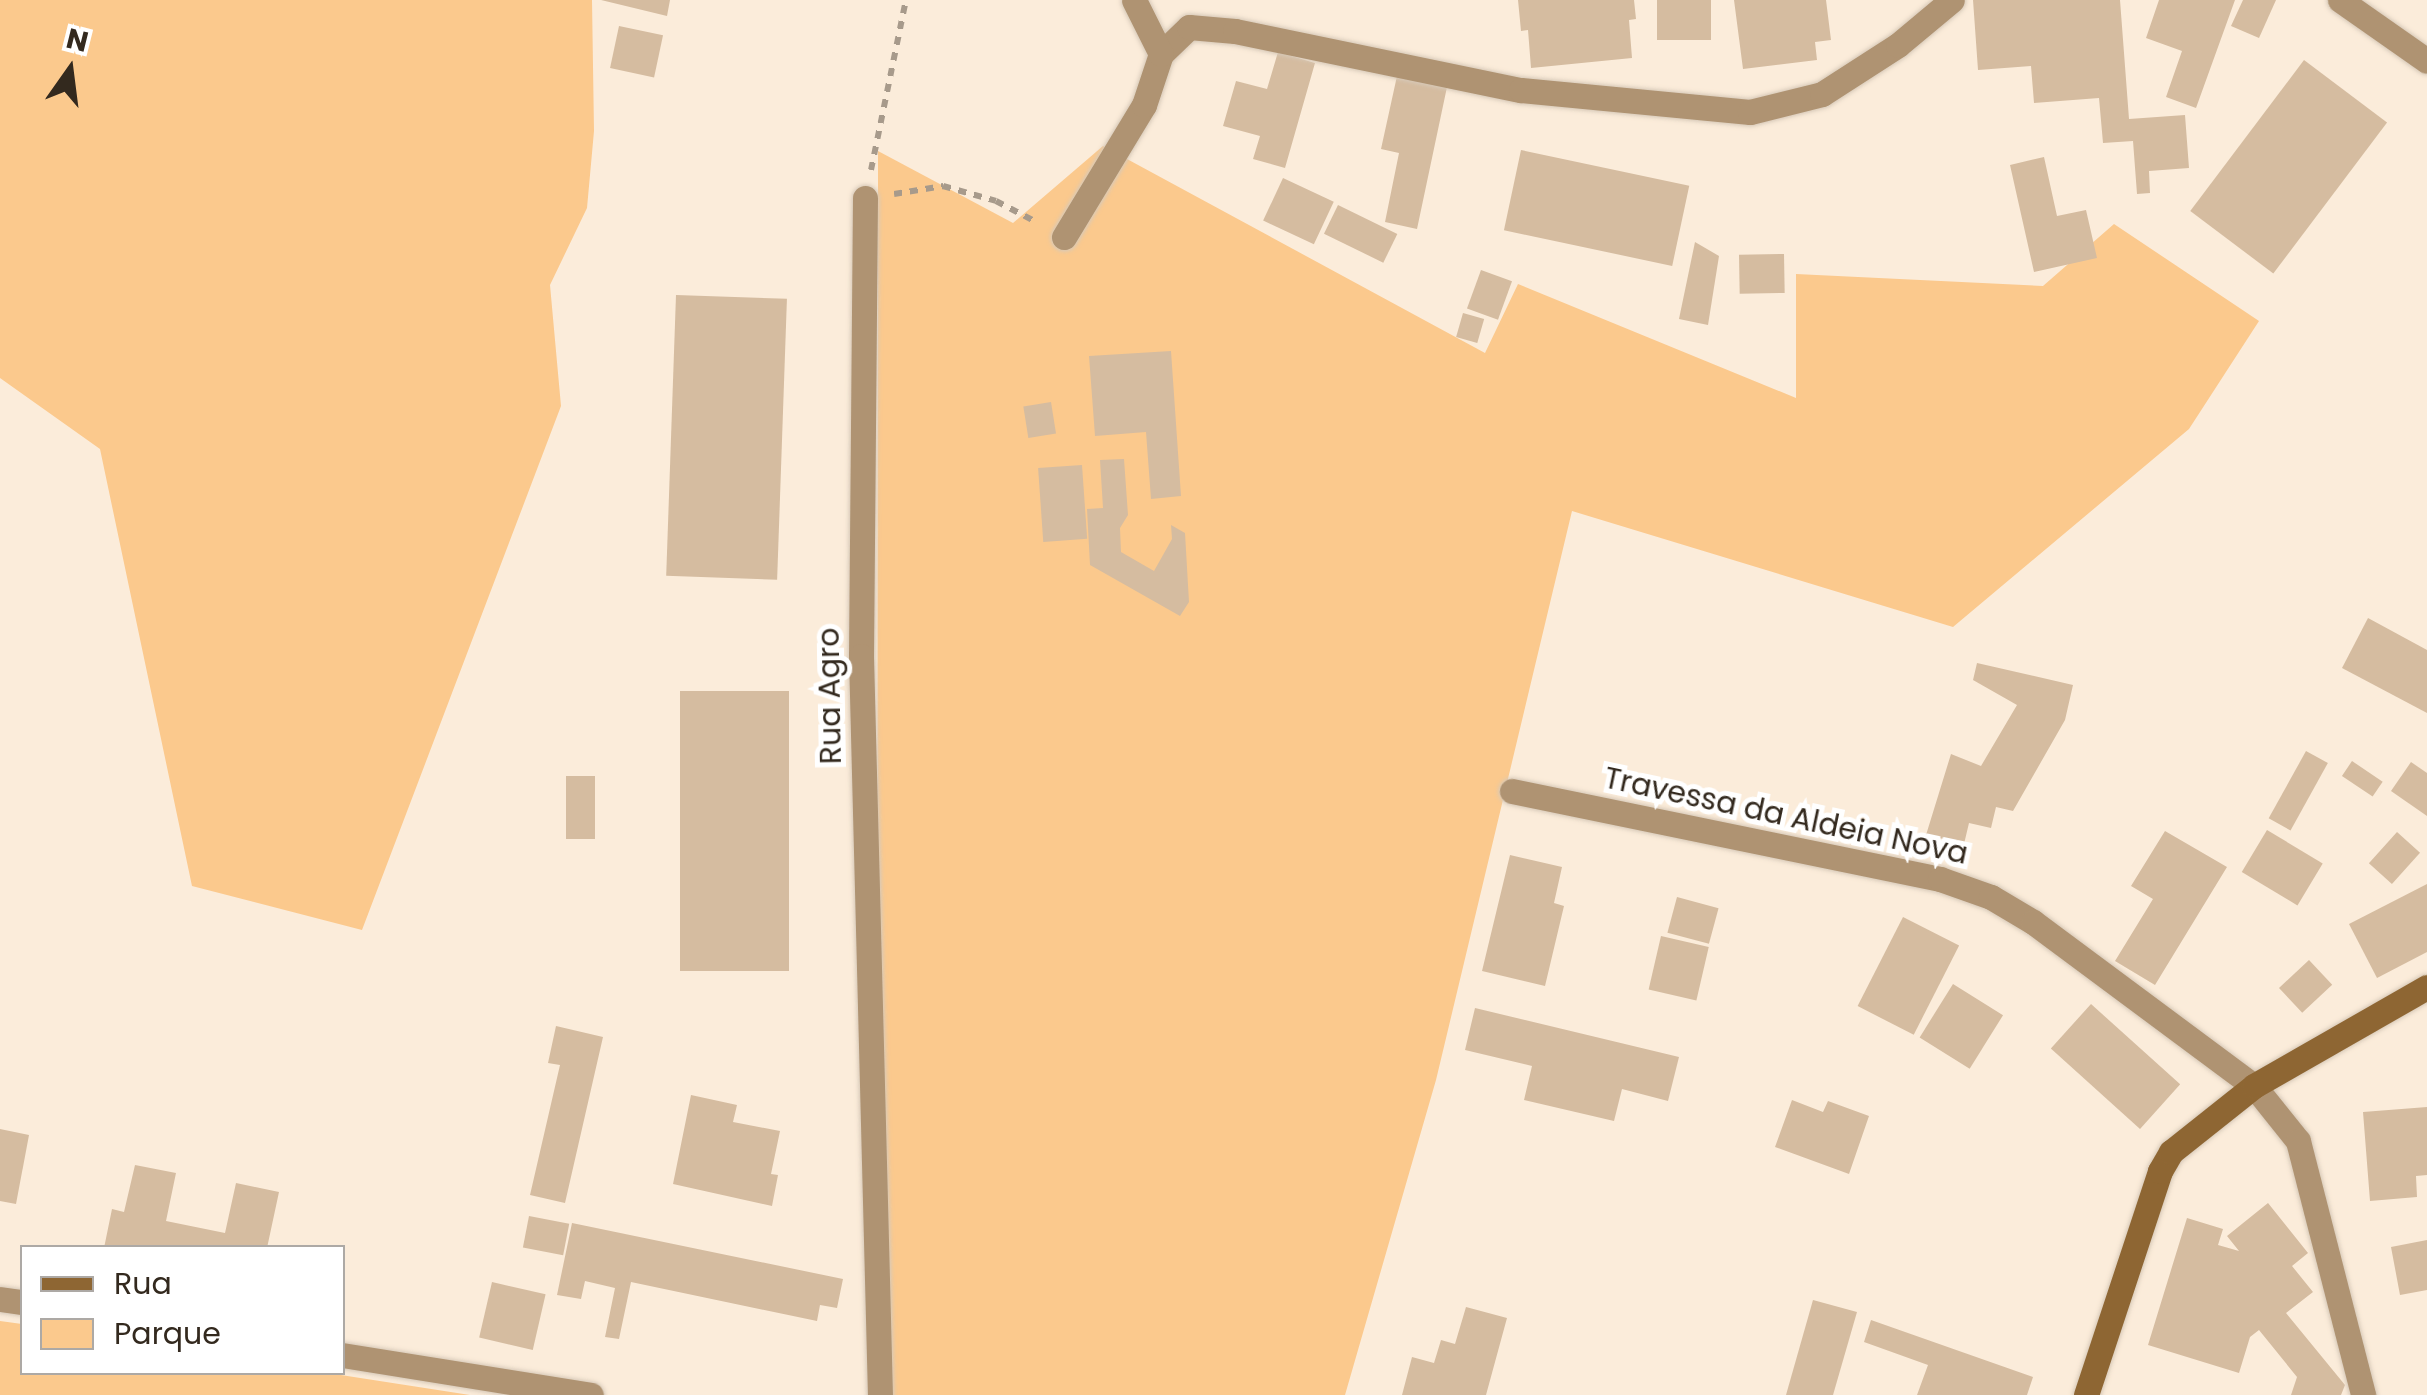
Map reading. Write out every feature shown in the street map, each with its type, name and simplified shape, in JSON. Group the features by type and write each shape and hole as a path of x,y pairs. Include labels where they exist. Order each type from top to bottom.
{"street":[{"path":"1134,0 1161,54"},
{"path":"1064,237 1144,105 1161,54 1189,28 1235,31 1521,90 1750,112 1822,94 1898,45 1952,0"},
{"path":"2340,0 2427,61"},
{"name":"Rua Agro","path":"865,198 861,656 880,1395"},
{"name":"Travessa da Aldeia Nova","path":"1512,790 1940,879 1977,892 2033,922 2254,1086 2298,1141 2362,1395"},
{"path":"2086,1395 2160,1171 2171,1152 2254,1086 2427,987"},
{"path":"345,1354 591,1395"}],"path":[{"path":"906,0 865,198 943,186 996,201 1064,237"}],"green space":[{"path":"0,0 592,0 594,131 587,208 550,285 561,406 362,930 192,886 100,449 0,378"},
{"path":"1103,146 1485,353 1518,284 1796,398 1796,274 2043,286 2114,224 2259,321 2189,429 1953,627 1572,511 1436,1080 1345,1395 877,1395 878,151 1013,223"},
{"path":"0,1321 20,1324 20,1375 341,1375 470,1395 0,1395"}],"building":[{"path":"601,0 670,0 667,16"},
{"path":"1518,0 1634,0 1636,19 1629,20 1632,58 1531,68 1528,30 1521,31"},
{"path":"1657,0 1711,0 1711,40 1657,40"},
{"path":"1734,0 1826,0 1831,40 1815,42 1817,60 1743,69"},
{"path":"1973,0 2120,0 2129,119 2185,115 2189,168 2149,171 2150,193 2137,194 2133,141 2103,143 2099,98 2034,103 2031,66 1978,70"},
{"path":"2159,0 2235,0 2196,108 2166,97 2182,51 2146,38"},
{"path":"2243,0 2276,0 2259,38 2231,26"},
{"path":"619,26 663,35 654,77 610,68"},
{"path":"1278,52 1315,63 1285,168 1253,159 1260,136 1223,126 1236,81 1267,89"},
{"path":"2304,60 2387,123 2273,274 2190,211"},
{"path":"1397,76 1447,87 1417,229 1385,222 1399,153 1381,149"},
{"path":"1521,150 1689,186 1672,266 1504,230"},
{"path":"2044,157 2057,216 2086,210 2097,258 2034,272 2010,165"},
{"path":"1283,178 1334,202 1314,244 1263,221"},
{"path":"1338,205 1397,234 1383,263 1324,234"},
{"path":"1695,242 1719,256 1708,325 1679,319"},
{"path":"1784,254 1785,293 1740,294 1739,255"},
{"path":"1481,270 1512,281 1498,320 1467,309"},
{"path":"676,295 787,299 777,580 666,576"},
{"path":"1463,313 1484,319 1477,343 1456,337"},
{"path":"1171,351 1181,496 1151,499 1146,432 1095,436 1089,356"},
{"path":"1051,402 1056,434 1028,438 1023,406"},
{"path":"1124,459 1128,515 1120,528 1121,552 1154,571 1172,539 1171,525 1185,533 1189,602 1180,616 1090,565 1087,509 1103,508 1100,460"},
{"path":"1082,465 1087,539 1043,542 1038,468"},
{"path":"2368,618 2427,650 2427,713 2342,668"},
{"path":"1977,663 2073,685 2065,720 2013,811 1996,807 1991,828 1969,823 1964,844 1926,835 1951,754 1981,766 2017,705 1973,680"},
{"path":"680,691 789,691 789,971 680,971"},
{"path":"2306,751 2328,763 2291,830 2269,818"},
{"path":"2352,761 2383,782 2373,797 2342,776"},
{"path":"2411,762 2427,773 2427,816 2391,791"},
{"path":"566,776 595,776 595,839 566,839"},
{"path":"2267,830 2323,863 2297,905 2242,872"},
{"path":"2165,831 2227,867 2155,985 2115,961 2153,899 2131,886"},
{"path":"2397,832 2420,853 2392,884 2369,863"},
{"path":"1510,855 1562,867 1554,903 1564,906 1545,986 1482,971"},
{"path":"2427,884 2427,952 2377,978 2349,924"},
{"path":"1677,897 1719,908 1709,944 1667,933"},
{"path":"1903,917 1959,946 1914,1035 1858,1006"},
{"path":"1661,936 1709,947 1696,1001 1649,990"},
{"path":"2309,960 2332,985 2302,1013 2279,988"},
{"path":"1953,984 2003,1015 1970,1069 1920,1037"},
{"path":"2091,1004 2180,1084 2140,1129 2051,1049"},
{"path":"1475,1008 1679,1057 1668,1101 1622,1089 1614,1121 1524,1100 1532,1066 1465,1050"},
{"path":"556,1026 603,1037 565,1203 530,1195 560,1065 548,1063"},
{"path":"691,1095 737,1105 733,1122 780,1131 771,1174 778,1175 772,1206 673,1184"},
{"path":"1792,1100 1823,1112 1828,1101 1869,1116 1849,1174 1775,1147"},
{"path":"2427,1107 2427,1175 2416,1176 2417,1197 2370,1201 2363,1112"},
{"path":"0,1129 29,1135 16,1204 0,1201"},
{"path":"135,1165 176,1173 166,1221 225,1233 236,1183 279,1192 268,1245 105,1245 112,1209 124,1212"},
{"path":"2268,1203 2308,1253 2292,1266 2313,1292 2286,1313 2345,1385 2341,1395 2291,1395 2297,1377 2259,1330 2250,1337 2239,1373 2148,1345 2187,1218 2223,1229 2218,1245 2239,1251 2227,1236"},
{"path":"529,1216 569,1224 563,1255 523,1247"},
{"path":"572,1223 843,1279 837,1308 820,1305 817,1321 631,1282 619,1339 605,1337 615,1288 585,1281 581,1299 557,1295"},
{"path":"2427,1240 2427,1290 2400,1295 2391,1247"},
{"path":"492,1282 546,1294 533,1350 479,1338"},
{"path":"1813,1300 1857,1312 1833,1395 1786,1395"},
{"path":"1466,1307 1507,1318 1486,1395 1402,1395 1412,1357 1434,1363 1441,1340 1455,1344"},
{"path":"1871,1320 2033,1377 2027,1395 1917,1395 1928,1365 1864,1342"}]}
